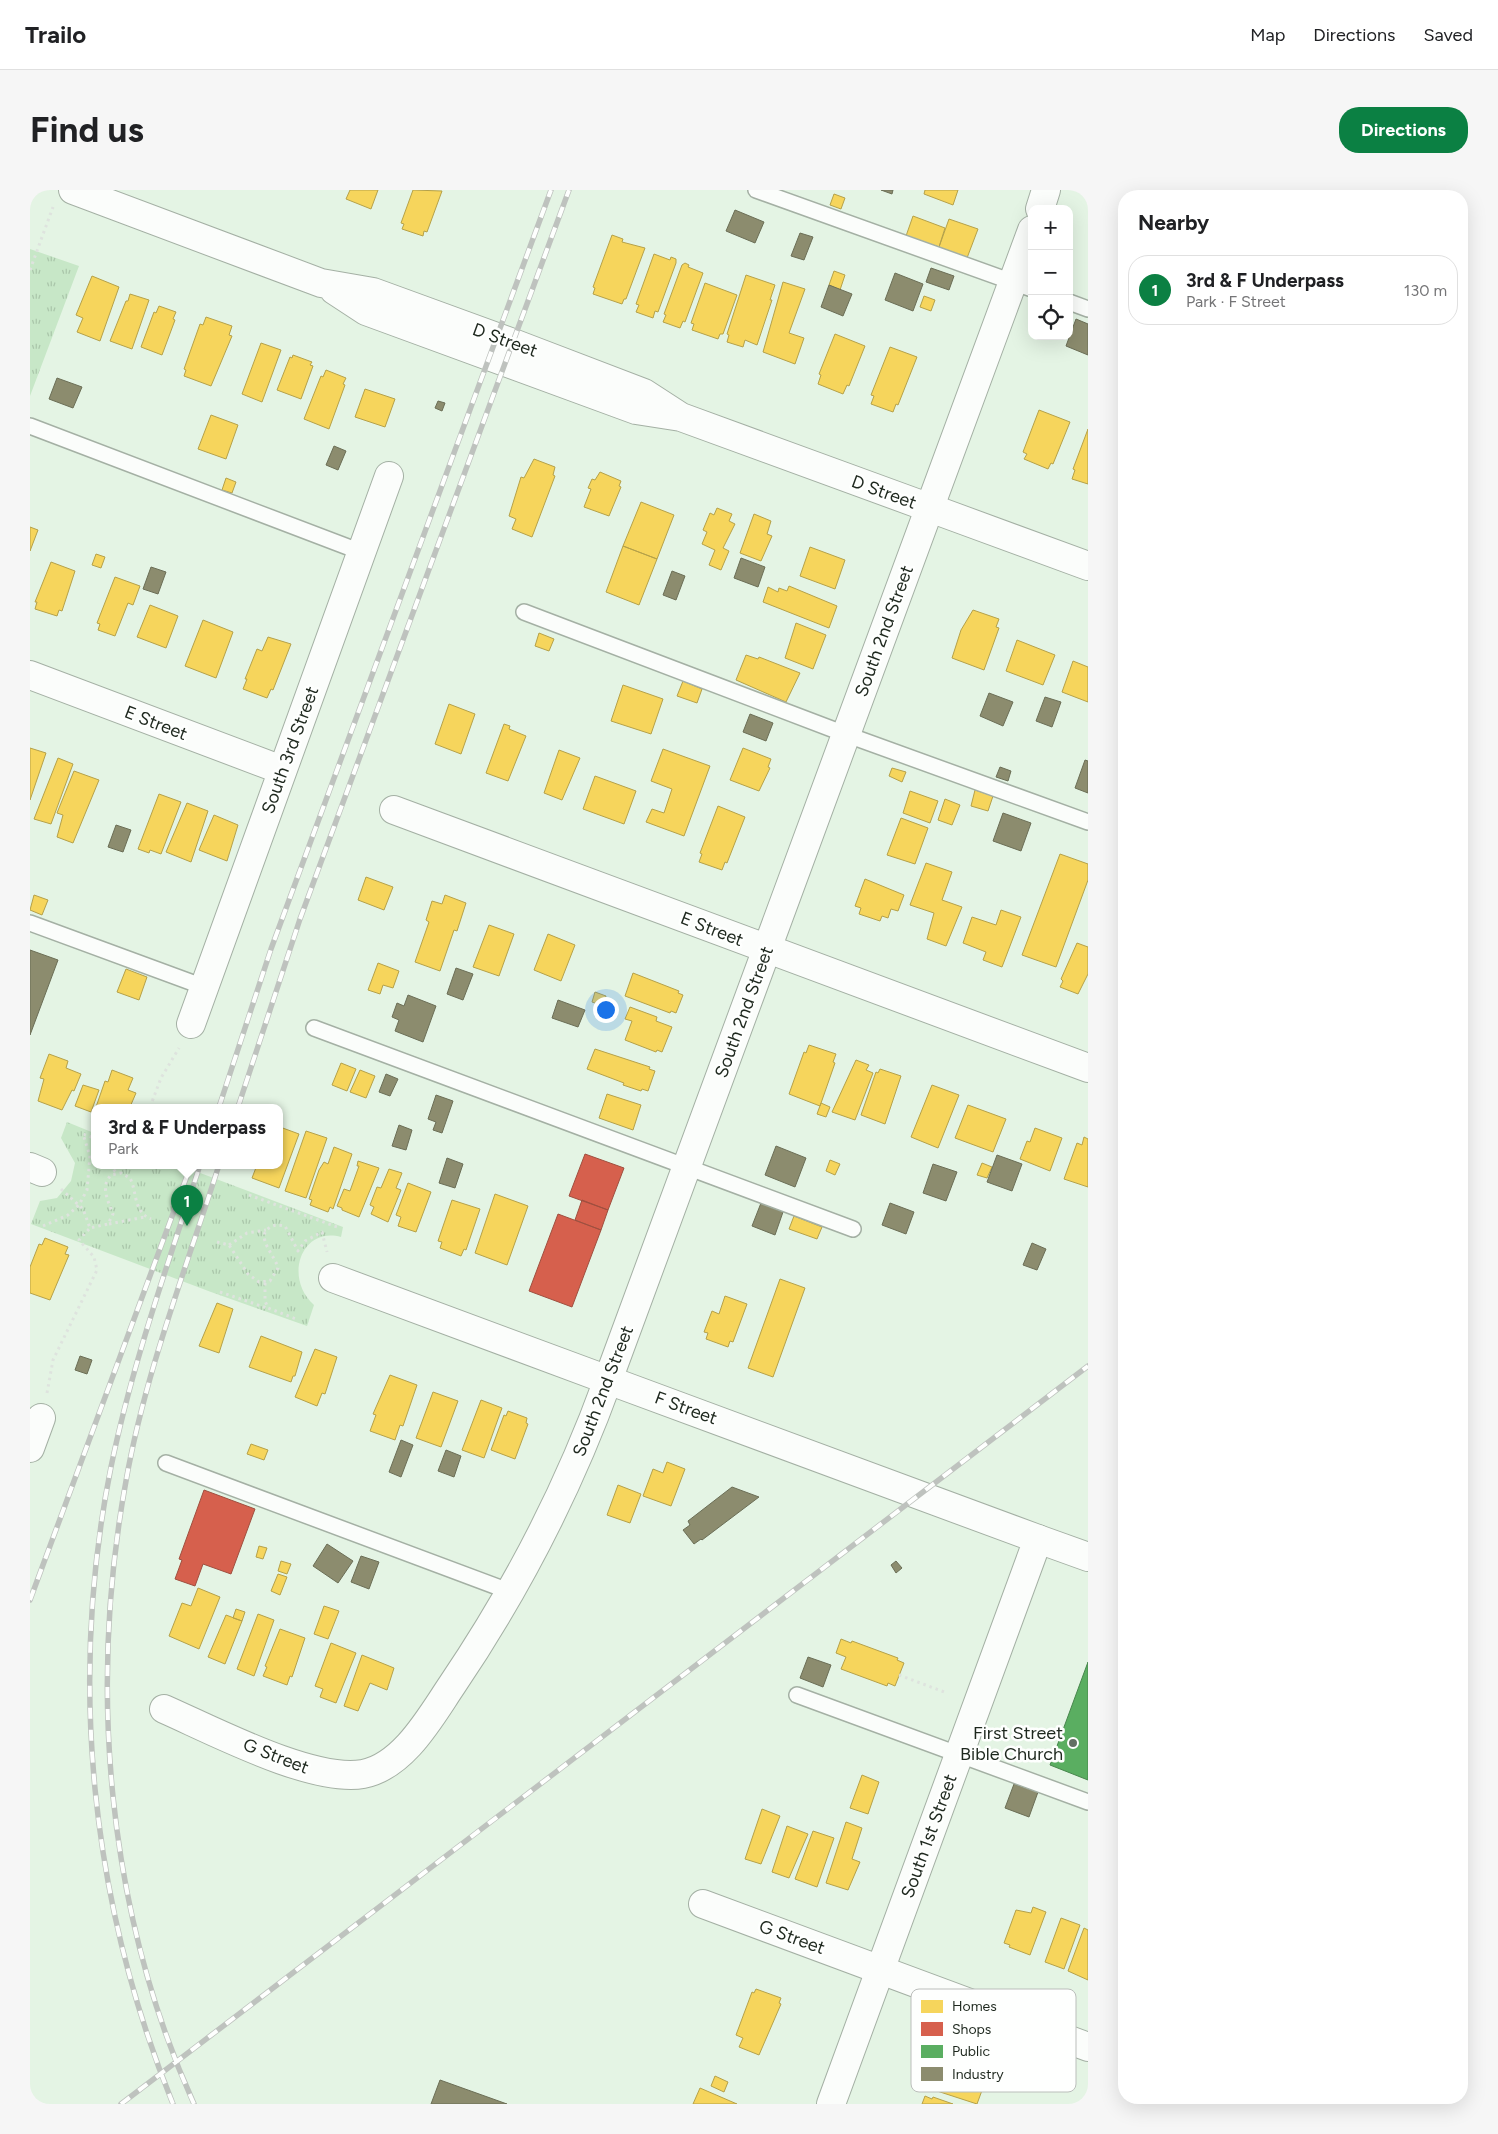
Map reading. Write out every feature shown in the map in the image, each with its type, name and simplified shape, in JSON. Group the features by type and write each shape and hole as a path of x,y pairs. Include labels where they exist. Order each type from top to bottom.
{"street":[{"path":"1041,205 1046,190"},
{"name":"D Street","path":"65,194 322,283 373,292 522,346 644,393 681,417 1088,566"},
{"name":"South 2nd Street","path":"392,1760 414,1737 441,1702 512,1592 563,1493 590,1431 845,734 930,508 1022,285 1028,250"},
{"name":"South 3rd Street","path":"191,1024 388,476"},
{"name":"E Street","path":"30,675 282,770"},
{"name":"E Street","path":"394,810 1088,1068"},
{"name":"F Street","path":"333,1278 1088,1557"},
{"path":"30,1448 35,1416"},
{"name":"South 1st Street","path":"831,2104 1038,1539"},
{"name":"G Street","path":"164,1709 304,1768 325,1774 364,1774 392,1760"},
{"name":"G Street","path":"703,1904 931,1989"},
{"name":"G Street","path":"1076,2043 1088,2047"}],"lane":[{"path":"756,190 1022,285"},
{"path":"1073,303 1088,309"},
{"path":"30,426 361,552"},
{"path":"524,612 845,734 1088,822"},
{"path":"30,923 204,987"},
{"path":"314,1028 853,1229"},
{"path":"166,1463 512,1592"},
{"path":"798,1695 960,1753 1088,1802"}],"path":[{"path":"30,270 65,194"},
{"path":"151,1104 161,1078 191,1024"},
{"path":"91,1137 83,1134 91,1154"},
{"path":"42,1226 68,1215 79,1205 87,1190 91,1164"},
{"path":"36,1169 79,1205 90,1228"},
{"path":"113,1169 117,1173 130,1178 133,1184 133,1193 145,1217"},
{"path":"108,1224 113,1214 106,1194 105,1183 111,1175 117,1173"},
{"path":"249,1195 340,1228"},
{"path":"35,1416 53,1360 97,1270 94,1257 79,1240 90,1228 145,1217 151,1219"},
{"path":"228,1245 247,1233 266,1230 275,1225 285,1226 298,1251 305,1241 322,1232 333,1278"},
{"path":"217,1242 228,1245 248,1274 259,1282 265,1283 274,1277 278,1268 264,1238 266,1230"},
{"path":"265,1283 265,1300 268,1308"},
{"path":"220,1292 296,1319"},
{"path":"899,1675 947,1693"}],"green space":[{"path":"30,249 79,266 30,396"},
{"path":"67,1122 91,1132 91,1169 190,1169 343,1227 341,1237 327,1236 316,1239 307,1246 301,1256 299,1268 300,1281 305,1294 314,1305 307,1326 31,1224 40,1201 57,1198 71,1181 75,1163 61,1138"}],"building: Homes":[{"path":"350,190 378,190 371,209 346,199"},
{"path":"413,190 442,191 427,232 424,231 423,236 402,229 404,224 401,223"},
{"path":"925,190 958,190 953,205 924,194"},
{"path":"834,194 845,198 841,209 830,205"},
{"path":"913,216 945,228 939,247 906,236"},
{"path":"949,219 978,229 967,258 939,247"},
{"path":"612,235 623,239 622,242 645,248 626,299 624,299 622,304 593,294 595,288 593,287"},
{"path":"654,254 670,260 671,257 676,259 676,263 658,312 655,311 653,318 636,312 639,305 636,304"},
{"path":"685,263 689,265 688,267 703,273 685,322 683,321 680,328 663,322 666,315 664,314 682,265"},
{"path":"834,271 845,275 840,290 829,285"},
{"path":"746,275 775,285 757,345 745,340 743,347 727,342 729,335 727,334"},
{"path":"92,276 119,287 100,341 77,332 83,318 76,315"},
{"path":"783,282 805,289 789,333 804,338 795,364 763,352"},
{"path":"705,283 737,295 723,334 720,334 718,339 692,330 694,324 691,323"},
{"path":"130,294 149,300 132,349 110,341"},
{"path":"924,296 935,300 931,311 920,307"},
{"path":"159,306 176,312 173,319 175,320 162,355 141,347 154,312 156,313"},
{"path":"206,317 232,326 229,335 232,336 211,386 184,376 186,370 184,369 200,324 203,325"},
{"path":"835,334 865,346 849,386 847,385 843,394 818,384 821,375 819,374"},
{"path":"261,343 281,350 262,402 242,394"},
{"path":"890,347 917,357 898,405 896,404 893,412 871,404 874,396 871,395"},
{"path":"293,355 312,362 310,365 313,366 301,399 277,390 290,357 292,358"},
{"path":"326,370 346,378 329,429 304,419 321,376 323,377"},
{"path":"365,389 395,399 385,427 355,417"},
{"path":"1039,410 1070,422 1053,464 1051,463 1048,469 1024,459 1027,454 1023,452"},
{"path":"211,415 238,425 226,459 198,449"},
{"path":"1088,429 1088,484 1072,479 1075,470 1073,469"},
{"path":"534,459 555,467 553,475 555,476 532,537 512,529 516,519 509,516 521,477 524,478"},
{"path":"600,472 621,481 619,486 621,487 609,516 584,507 591,489 588,488 592,479 595,480"},
{"path":"226,478 236,482 232,493 222,490"},
{"path":"641,502 674,515 657,559 623,546"},
{"path":"717,508 732,514 729,521 735,524 723,548 729,551 721,570 709,565 715,550 702,544 707,532 703,530 710,513 714,515"},
{"path":"754,514 771,521 767,534 772,536 761,561 740,553"},
{"path":"30,527 38,530 30,551"},
{"path":"623,546 657,559 639,605 606,592"},
{"path":"810,547 845,560 835,589 800,576"},
{"path":"96,554 105,557 101,568 92,565"},
{"path":"51,562 75,571 62,611 59,610 57,616 35,609 37,602 35,602"},
{"path":"115,577 140,586 133,605 128,603 115,636 98,630 100,624 97,623"},
{"path":"789,586 837,606 829,628 763,602 768,587 778,592 779,588 787,591"},
{"path":"150,605 178,616 166,648 137,637"},
{"path":"973,610 999,619 996,627 999,628 984,670 952,658 961,630"},
{"path":"203,620 233,632 216,678 185,666"},
{"path":"796,623 826,635 813,669 785,658"},
{"path":"539,633 554,639 549,651 535,646"},
{"path":"268,637 291,644 273,690 271,689 267,698 243,689 257,649 262,651"},
{"path":"1017,640 1055,655 1043,685 1006,671"},
{"path":"746,655 758,659 759,657 800,673 786,702 736,680"},
{"path":"1073,661 1088,667 1088,702 1062,692"},
{"path":"683,681 702,689 697,703 677,696"},
{"path":"623,685 663,699 651,734 611,721"},
{"path":"449,704 475,714 461,754 435,744"},
{"path":"504,724 510,726 509,729 526,736 508,781 486,773"},
{"path":"30,748 46,753 30,800"},
{"path":"743,748 771,759 768,767 770,768 759,791 730,780"},
{"path":"663,749 710,766 684,836 646,822 652,809 664,813 672,789 651,781"},
{"path":"559,750 580,758 562,800 544,793"},
{"path":"58,758 73,764 51,824 34,819"},
{"path":"892,768 906,772 902,782 889,776"},
{"path":"74,771 99,780 73,843 57,837 63,815 57,813"},
{"path":"595,776 636,791 624,824 583,809"},
{"path":"975,790 993,796 988,811 971,806"},
{"path":"910,791 938,801 930,823 903,813"},
{"path":"159,794 181,802 161,854 150,850 149,853 138,849"},
{"path":"945,799 960,805 952,825 938,820"},
{"path":"187,803 208,811 191,862 166,852"},
{"path":"718,806 745,817 727,863 725,862 722,870 699,862 702,854 700,853"},
{"path":"214,815 238,825 227,861 199,850"},
{"path":"901,818 928,828 915,864 887,855"},
{"path":"1060,854 1088,864 1088,880 1056,967 1022,955"},
{"path":"926,863 952,872 942,900 962,907 946,946 927,939 934,913 910,905"},
{"path":"366,877 393,887 384,910 358,900"},
{"path":"865,879 904,895 898,911 891,909 888,918 882,916 880,921 859,914 861,908 855,906"},
{"path":"34,895 48,900 42,915 30,910"},
{"path":"445,895 466,903 457,931 454,930 440,971 415,962 429,922 426,920 432,901 442,904"},
{"path":"1001,910 1021,917 1002,967 983,960 986,952 963,943 972,917 996,925"},
{"path":"489,925 514,934 499,976 473,967"},
{"path":"548,934 575,945 561,981 534,970"},
{"path":"1077,943 1088,947 1088,974 1078,994 1060,987 1063,981 1061,979"},
{"path":"378,963 399,971 393,988 383,985 380,994 368,990"},
{"path":"126,969 147,977 139,1000 117,992"},
{"path":"633,973 679,991 678,993 683,995 676,1013 671,1011 670,1013 625,996"},
{"path":"595,992 606,996 603,1006 592,1002"},
{"path":"630,1007 657,1017 656,1021 672,1027 662,1052 657,1050 656,1052 625,1040 632,1021 625,1019"},
{"path":"809,1045 836,1054 833,1062 835,1063 820,1106 789,1094 804,1052 806,1053"},
{"path":"595,1049 650,1067 649,1069 655,1071 648,1091 642,1089 641,1091 623,1085 624,1083 587,1069"},
{"path":"49,1054 68,1061 66,1068 81,1074 74,1091 72,1090 62,1110 38,1101 44,1079 40,1078"},
{"path":"856,1060 869,1065 866,1070 873,1073 855,1120 832,1112"},
{"path":"341,1063 356,1069 347,1091 332,1085"},
{"path":"880,1069 901,1076 885,1124 861,1115 876,1072 878,1073"},
{"path":"112,1070 133,1078 128,1090 136,1093 131,1104 97,1104 105,1081 108,1082"},
{"path":"360,1070 375,1076 366,1098 350,1092"},
{"path":"83,1085 99,1090 94,1104 91,1104 91,1112 75,1106"},
{"path":"932,1085 959,1095 938,1148 911,1137"},
{"path":"607,1094 641,1105 633,1130 599,1118"},
{"path":"821,1103 830,1107 826,1117 817,1114"},
{"path":"968,1105 1006,1119 993,1152 955,1138"},
{"path":"283,1128 299,1134 279,1188 252,1178 255,1169 283,1169"},
{"path":"1035,1128 1062,1138 1050,1171 1020,1159 1027,1141 1030,1142"},
{"path":"306,1131 327,1138 306,1198 285,1191"},
{"path":"1084,1137 1088,1139 1088,1187 1064,1179 1077,1143 1082,1145"},
{"path":"334,1147 352,1154 333,1209 330,1207 328,1212 310,1205 312,1200 309,1199 319,1170 324,1162 328,1164"},
{"path":"830,1160 840,1164 835,1175 826,1171"},
{"path":"358,1161 379,1168 359,1217 337,1206 344,1189 350,1191 359,1166 357,1166"},
{"path":"982,1163 992,1167 987,1178 977,1175"},
{"path":"389,1169 402,1173 396,1188 401,1190 388,1222 371,1214 374,1207 370,1205 377,1187 381,1188"},
{"path":"408,1183 431,1192 416,1232 398,1226 401,1217 396,1215"},
{"path":"495,1194 528,1206 507,1265 475,1253"},
{"path":"452,1200 480,1209 466,1250 464,1249 461,1256 440,1248 442,1242 438,1241"},
{"path":"794,1216 822,1227 817,1239 789,1229"},
{"path":"45,1238 68,1247 65,1254 69,1255 50,1300 30,1293 30,1267 39,1244 42,1245"},
{"path":"780,1279 805,1288 773,1377 748,1368"},
{"path":"725,1296 747,1304 733,1342 730,1341 728,1347 706,1339 708,1333 704,1332 712,1311 719,1314"},
{"path":"217,1303 233,1309 219,1353 199,1346"},
{"path":"261,1336 302,1352 295,1376 293,1376 291,1382 249,1367"},
{"path":"315,1349 337,1357 325,1394 322,1393 317,1406 295,1397"},
{"path":"390,1375 417,1385 403,1426 400,1425 395,1440 370,1431 376,1415 373,1414"},
{"path":"433,1392 458,1401 441,1447 416,1438"},
{"path":"481,1400 502,1408 484,1458 462,1450"},
{"path":"508,1411 527,1418 526,1423 528,1424 515,1459 491,1450 504,1415 506,1416"},
{"path":"251,1444 268,1450 264,1460 247,1454"},
{"path":"667,1462 685,1469 671,1506 643,1496 653,1469 663,1473"},
{"path":"618,1485 641,1494 630,1523 607,1515"},
{"path":"259,1546 267,1548 263,1559 256,1557"},
{"path":"281,1561 291,1564 287,1574 278,1571"},
{"path":"278,1574 287,1577 280,1595 271,1591"},
{"path":"198,1588 220,1597 199,1649 169,1636 182,1603 191,1606"},
{"path":"324,1606 339,1611 328,1639 314,1634"},
{"path":"236,1609 245,1612 242,1621 233,1618"},
{"path":"258,1614 274,1620 254,1676 237,1669"},
{"path":"226,1615 242,1621 225,1664 208,1657"},
{"path":"280,1629 305,1638 292,1677 290,1676 287,1685 263,1676 267,1667 265,1666"},
{"path":"841,1639 851,1643 852,1641 898,1658 897,1660 904,1663 895,1686 888,1683 887,1686 841,1669 846,1657 836,1653"},
{"path":"331,1643 356,1653 336,1703 320,1697 323,1689 315,1686"},
{"path":"362,1655 394,1668 387,1690 370,1683 358,1711 344,1706"},
{"path":"862,1775 879,1782 868,1814 850,1808"},
{"path":"762,1809 780,1816 761,1864 745,1859"},
{"path":"846,1822 862,1828 852,1859 860,1862 848,1890 826,1883"},
{"path":"787,1826 808,1834 789,1878 772,1872"},
{"path":"813,1831 834,1838 817,1887 795,1879"},
{"path":"1033,1907 1046,1912 1030,1955 1009,1947 1010,1945 1004,1943 1016,1910 1031,1913"},
{"path":"1061,1918 1080,1925 1064,1969 1045,1962"},
{"path":"1084,1928 1088,1930 1088,1980 1068,1971"},
{"path":"756,1989 781,1998 779,2003 781,2004 759,2055 739,2047 743,2038 736,2035 752,1992 754,1993"},
{"path":"715,2076 728,2082 724,2092 711,2086"},
{"path":"700,2088 737,2104 693,2104"},
{"path":"940,2092 981,2092 977,2104"},
{"path":"925,2096 932,2099 933,2097 953,2104 922,2104"}],"building: Shops":[{"path":"585,1154 624,1168 608,1210 569,1196"},
{"path":"582,1200 608,1210 601,1230 575,1220"},
{"path":"558,1214 601,1230 572,1307 529,1291"},
{"path":"204,1490 255,1509 231,1574 203,1564 195,1586 175,1579 182,1560 179,1559"}],"building: Public":[{"name":"First Street Bible Church","path":"1088,1662 1088,1780 1050,1765"}],"building: Industry":[{"path":"881,190 893,190 892,194"},
{"path":"735,210 764,222 755,243 726,231"},
{"path":"800,233 813,237 804,260 791,256"},
{"path":"931,268 954,276 949,290 926,282"},
{"path":"895,273 923,284 913,311 885,300"},
{"path":"829,285 852,294 843,316 821,307"},
{"path":"1076,319 1088,324 1088,355 1066,346 1068,340 1073,340 1073,327"},
{"path":"57,378 82,387 73,408 49,399"},
{"path":"438,401 445,403 442,411 435,408"},
{"path":"334,446 346,451 338,470 326,465"},
{"path":"741,558 765,567 758,587 734,578"},
{"path":"151,567 166,572 158,594 143,589"},
{"path":"672,571 685,576 676,600 663,595"},
{"path":"989,693 1013,702 1003,726 980,716"},
{"path":"1045,697 1061,702 1052,727 1036,721"},
{"path":"750,714 773,723 766,741 743,732"},
{"path":"1085,760 1088,761 1088,793 1075,788"},
{"path":"1000,767 1011,771 1008,781 996,777"},
{"path":"1003,813 1031,823 1021,851 993,841"},
{"path":"116,825 131,830 123,852 108,847"},
{"path":"30,950 58,960 30,1035"},
{"path":"456,968 473,974 463,1000 447,994"},
{"path":"408,995 436,1006 423,1042 395,1031 399,1020 392,1017 397,1003 404,1006"},
{"path":"558,1000 585,1010 578,1027 552,1018"},
{"path":"386,1074 398,1079 390,1096 379,1092"},
{"path":"436,1095 453,1101 442,1133 433,1130 436,1122 428,1119"},
{"path":"399,1125 412,1130 406,1150 392,1146"},
{"path":"776,1146 806,1158 795,1187 765,1175"},
{"path":"997,1155 1022,1164 1012,1191 987,1182"},
{"path":"447,1158 463,1164 455,1188 439,1183"},
{"path":"933,1164 957,1172 946,1201 923,1193"},
{"path":"761,1203 783,1212 775,1235 752,1226"},
{"path":"890,1203 914,1212 906,1234 882,1225"},
{"path":"1032,1243 1046,1249 1037,1270 1023,1265"},
{"path":"80,1356 92,1360 87,1374 75,1370"},
{"path":"401,1440 413,1445 401,1477 389,1472"},
{"path":"446,1450 461,1456 454,1477 438,1471"},
{"path":"732,1487 759,1497 694,1544 683,1530 690,1525 688,1521"},
{"path":"327,1544 353,1561 338,1583 313,1566"},
{"path":"361,1556 379,1562 369,1589 351,1582"},
{"path":"896,1561 902,1568 896,1573 891,1565"},
{"path":"808,1657 831,1665 823,1687 800,1678"},
{"path":"1014,1784 1038,1792 1029,1817 1005,1808"},
{"path":"440,2080 507,2104 431,2104"}],"railway":[{"path":"220,1104 271,949 551,190"},
{"path":"239,1104 300,919 569,190"},
{"path":"30,1600 190,1169"},
{"path":"173,2104 145,2027 123,1949 106,1870 95,1790 90,1709 91,1628 98,1548 111,1467 129,1390 151,1315 199,1169"},
{"path":"194,2104 165,2030 141,1954 124,1877 113,1798 108,1718 108,1639 114,1559 134,1441 155,1361 218,1169"},
{"path":"121,2104 1088,1366"}],"place":[{"name":"3rd & F Underpass","path":"187,1226"},
{"name":"First Street Bible Church","path":"1073,1743"}]}
